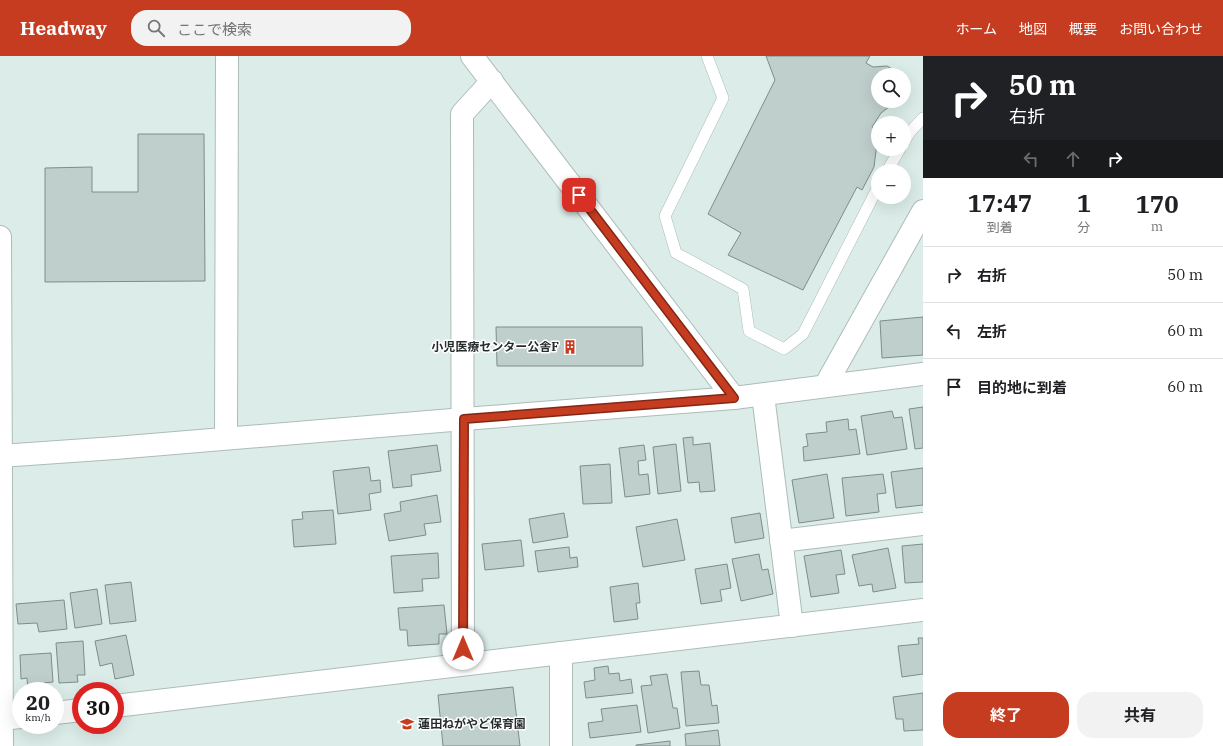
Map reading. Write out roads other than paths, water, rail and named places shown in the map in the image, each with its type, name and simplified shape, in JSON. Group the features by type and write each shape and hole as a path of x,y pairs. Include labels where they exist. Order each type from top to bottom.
{"street":[{"path":"226,438 227,56"},
{"path":"472,56 734,398"},
{"path":"463,664 464,419 462,114 492,81"},
{"path":"825,386 923,211"},
{"path":"0,237 1,456 8,719 2,746"},
{"path":"1,456 734,398 923,374"},
{"path":"763,395 792,626"},
{"path":"781,541 923,524"},
{"path":"124,705 923,610"},
{"path":"561,653 561,746"}],"lane":[{"path":"707,56 723,98 665,216 676,253 743,289 749,332 784,349 803,334 871,201"},
{"path":"911,131 923,118"}],"place":[{"name":"小児医療センター公舎F","path":"570,347"},
{"name":"蓮田ねがやど保育園","path":"407,724"}]}
